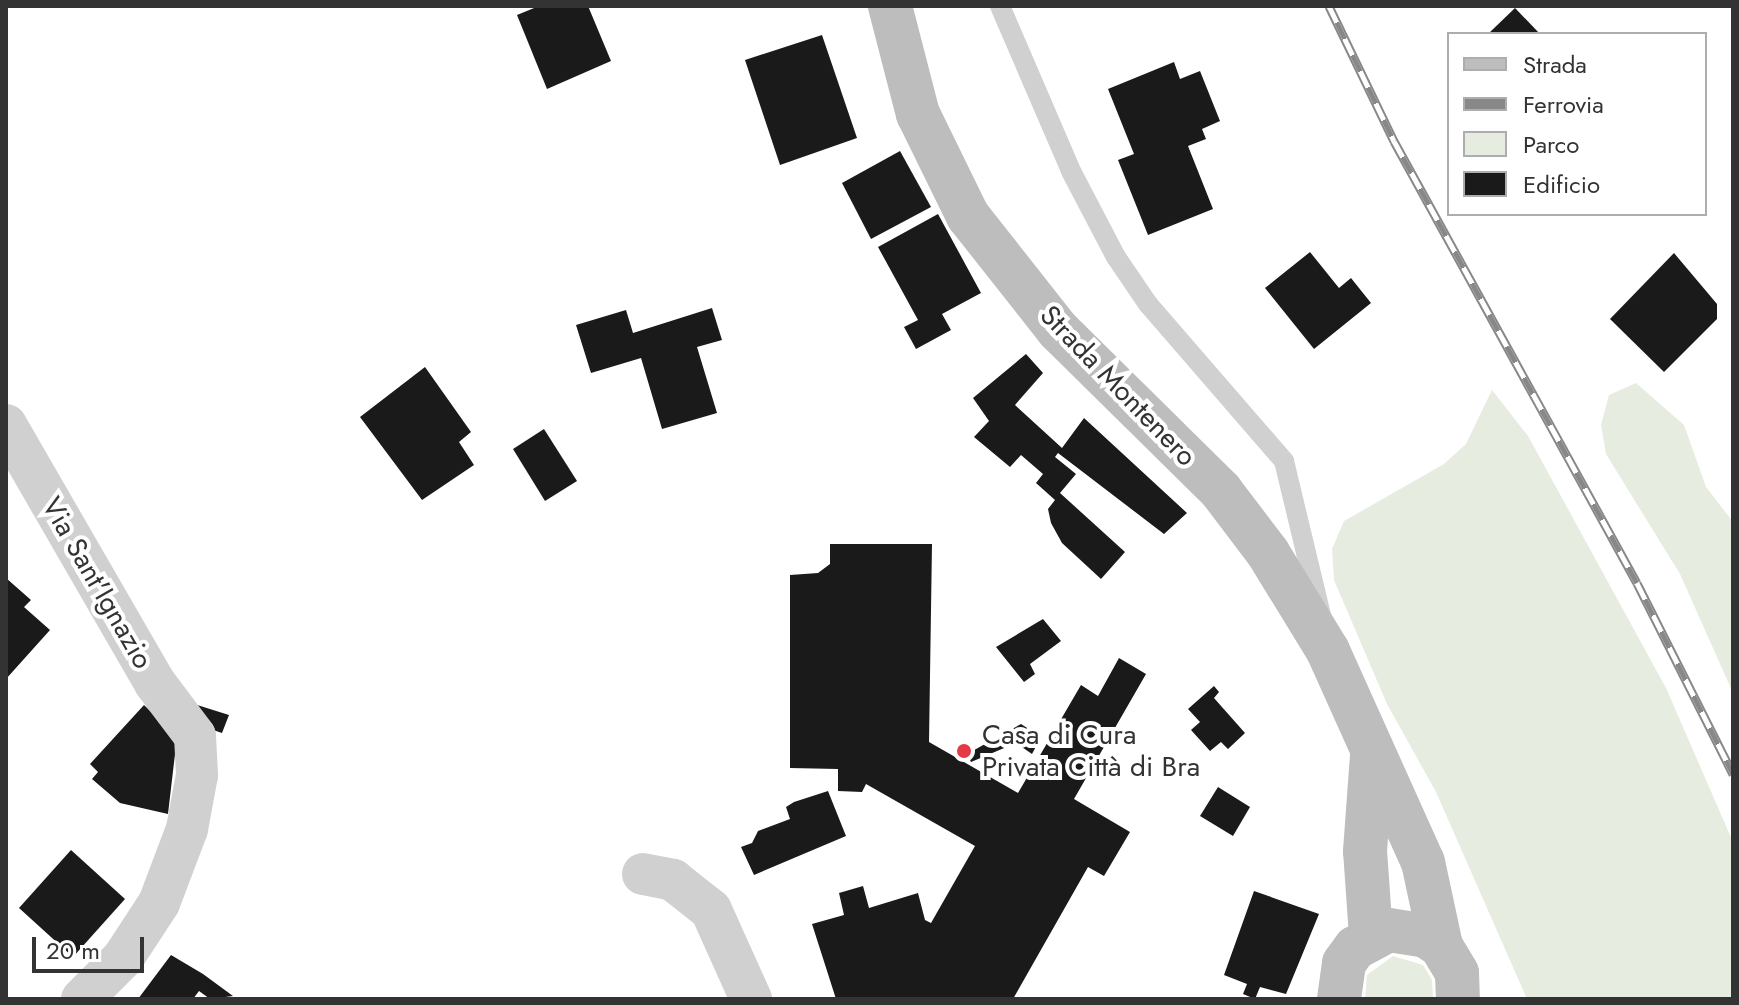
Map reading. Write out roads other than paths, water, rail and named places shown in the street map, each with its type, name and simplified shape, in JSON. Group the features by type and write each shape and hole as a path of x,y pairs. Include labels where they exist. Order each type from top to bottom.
{"main road":[{"name":"Strada Montenero","path":"890,6 918,114 968,216 1058,330 1221,491 1268,553 1328,651 1372,755 1423,862 1441,946 1451,959 1462,995"},
{"name":"Strada Montenero","path":"1371,936 1365,851 1372,755"},
{"path":"1339,999 1344,963 1371,936 1408,931 1441,946"}],"street":[{"name":"Via Sant'Ignazio","path":"6,425 155,683 195,736 197,775 187,829 159,903 123,958 82,999"},
{"path":"643,874 673,880 711,910 751,999"}],"lane":[{"path":"1000,6 1065,159 1116,257 1148,304 1284,461 1297,498 1328,651"}],"railway":[{"path":"1329,6 1394,141 1637,583 1733,774"}],"place":[{"name":"Casa di Cura Privata Città di Bra","path":"964,751"}]}
